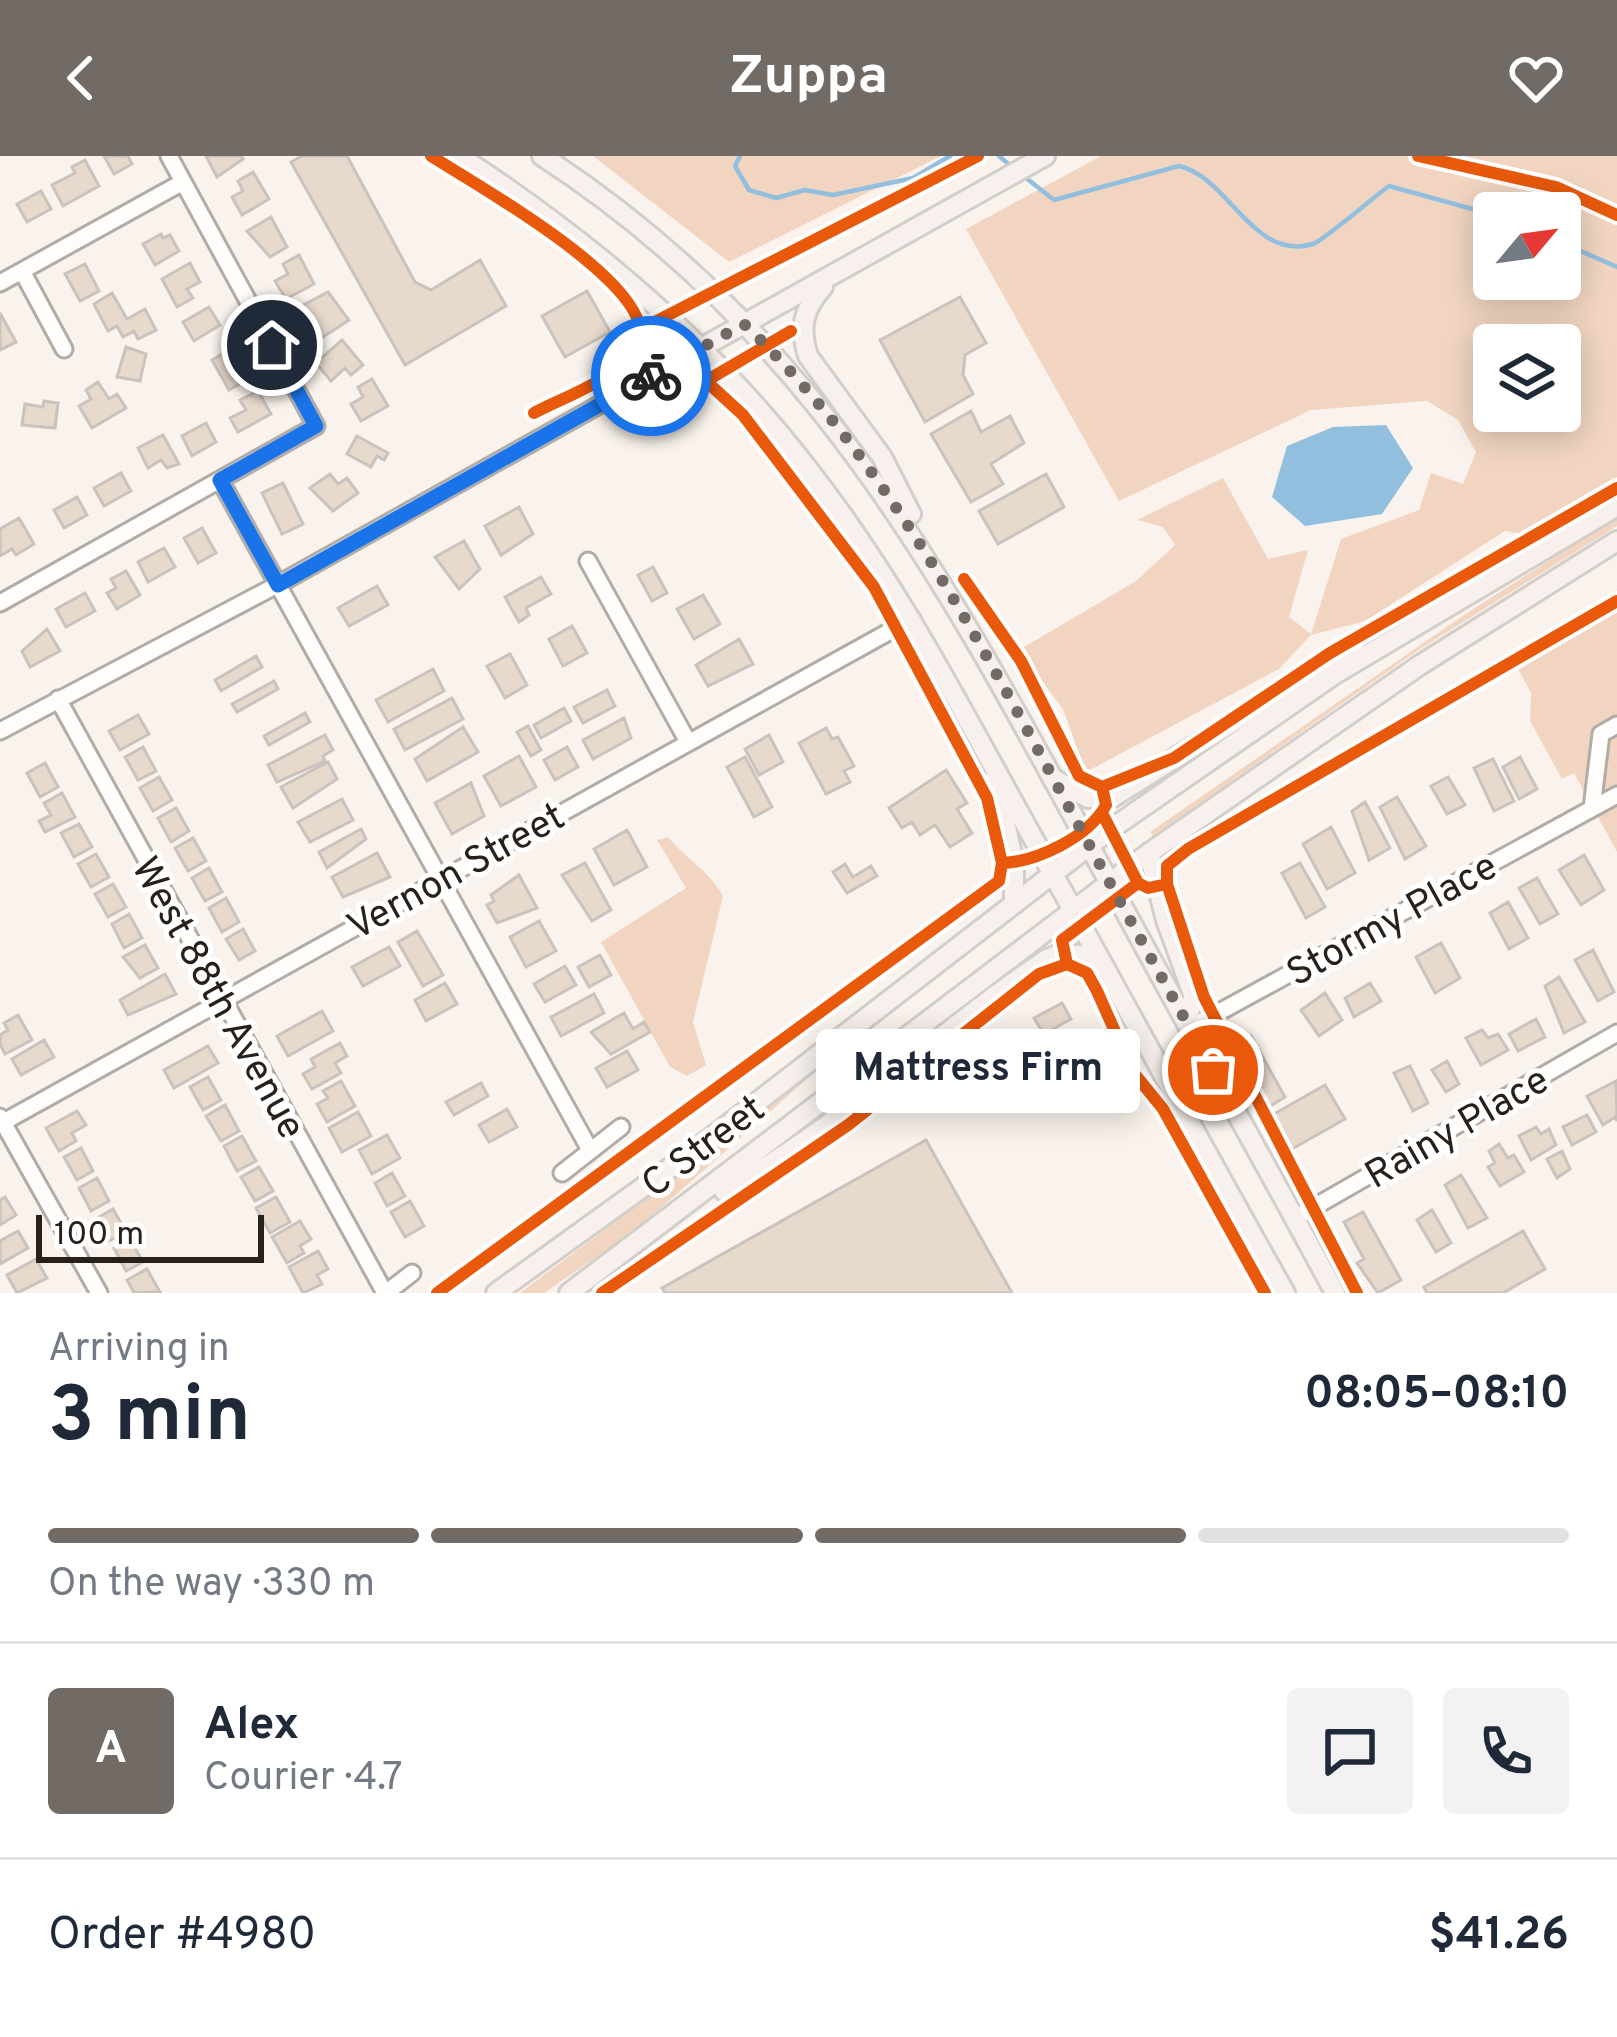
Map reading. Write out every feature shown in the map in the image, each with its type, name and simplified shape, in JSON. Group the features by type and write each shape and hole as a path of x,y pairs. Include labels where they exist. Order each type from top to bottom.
{"main road":[{"path":"459,156 546,213 634,283 700,348 807,468 912,619 1285,1293"},
{"path":"542,156 664,249 744,324 857,453 937,574 1335,1293"},
{"path":"700,348 1045,156"},
{"path":"832,275 805,307 802,337 808,356 882,457 937,574"},
{"name":"C Street","path":"496,1293 783,1084 1090,845 1388,640 1617,506"},
{"name":"C Street","path":"569,1293 1149,853 1420,665 1617,541"},
{"path":"1052,778 1088,799 1113,797 1329,662 1388,640"},
{"path":"995,766 1014,863 1014,902"},
{"path":"1149,853 1194,997 1188,1025"},
{"path":"667,1222 776,1163 1047,959 1063,953 1100,958"}],"street":[{"path":"0,604 316,426 169,156"},
{"path":"0,283 183,182"},
{"path":"22,271 64,349"},
{"path":"0,731 278,585 700,348"},
{"path":"220,480 590,1150"},
{"path":"588,561 687,740"},
{"name":"Vernon Street","path":"1,1121 912,619"},
{"name":"West 88th Avenue","path":"58,699 220,1001 386,1293"},
{"path":"1592,808 1601,734 1617,725"},
{"name":"Stormy Place","path":"1188,1025 1617,795"},
{"name":"Rainy Place","path":"1295,1218 1617,1033"},
{"path":"1,1121 99,1293"},
{"path":"562,1173 621,1127"},
{"path":"386,1293 412,1273"}],"shaded area":[{"path":"593,156 941,156 729,262"},
{"path":"1101,156 1617,156 1617,477 1520,533 1505,531 1365,621 1311,635 1279,669 1086,772 1063,709 1019,650 1136,581 1175,545 1163,527 1137,520 1223,478 1268,559 1308,550 1289,617 1311,634 1341,539 1419,510 1431,473 1463,484 1476,452 1458,420 1427,401 1311,410 1119,501 966,229"},
{"path":"1617,517 1617,526 1420,649 1153,836 1150,832 1461,617"},
{"path":"1617,604 1617,852 1574,773 1562,779 1530,721 1531,693 1517,667"},
{"path":"668,837 723,896 693,1022 706,1065 687,1076 670,1067 601,942 686,888 657,840"},
{"path":"808,1078 636,1230 544,1293 520,1293"}],"water":[{"path":"1386,425 1413,468 1382,514 1305,526 1272,497 1287,446 1333,427"}],"building":[{"path":"104,156 128,156 132,164 114,174"},
{"path":"206,156 241,156 243,159 217,177"},
{"path":"302,156 347,156 415,282 431,290 480,260 506,306 405,365 291,162"},
{"path":"85,160 99,186 63,206 52,185 75,173 72,167"},
{"path":"253,172 269,199 242,215 232,197 243,191 238,181"},
{"path":"41,191 51,209 27,222 17,204"},
{"path":"271,217 287,247 270,257 247,231"},
{"path":"161,234 163,238 170,235 179,251 155,265 143,244"},
{"path":"299,255 314,284 286,299 275,281 288,274 283,264"},
{"path":"190,263 200,282 187,289 193,298 177,307 162,279"},
{"path":"85,264 99,291 80,301 65,274"},
{"path":"587,291 610,332 565,357 542,316"},
{"path":"328,292 349,320 309,346 298,324 304,321 300,313 285,320 283,316"},
{"path":"112,293 127,319 145,309 156,330 138,339 134,331 123,337 117,326 108,331 94,304"},
{"path":"960,297 986,343 965,355 963,375 973,394 925,422 880,340"},
{"path":"209,307 220,325 194,341 183,322"},
{"path":"0,313 16,342 0,350"},
{"path":"342,340 363,365 351,375 345,368 331,381 316,363"},
{"path":"126,347 146,354 140,381 117,377"},
{"path":"229,350 252,377 229,390 212,360"},
{"path":"372,379 388,406 361,421 351,404 363,397 358,387"},
{"path":"98,382 109,399 117,394 126,408 92,428 79,406 91,399 86,390"},
{"path":"258,391 271,414 238,432 230,418 246,410 240,400"},
{"path":"44,401 58,403 55,428 22,425 25,404 43,407"},
{"path":"971,411 981,432 1010,416 1024,443 991,464 1003,484 971,502 931,434"},
{"path":"206,423 216,442 192,456 182,436"},
{"path":"163,435 179,464 167,468 161,460 148,468 138,448"},
{"path":"357,436 388,453 384,460 377,456 371,467 347,454"},
{"path":"121,473 131,491 104,506 94,488"},
{"path":"330,474 338,484 347,478 358,493 333,511 310,488"},
{"path":"1046,474 1064,507 998,544 979,511"},
{"path":"283,483 303,524 282,534 262,493"},
{"path":"77,497 87,515 64,528 54,510"},
{"path":"519,507 533,534 501,555 485,526"},
{"path":"19,518 34,544 16,555 12,549 0,556 0,529"},
{"path":"202,528 216,553 198,563 184,538"},
{"path":"464,541 480,569 459,589 435,557"},
{"path":"164,548 175,567 148,582 138,562"},
{"path":"653,567 667,593 652,601 638,575"},
{"path":"126,571 140,595 117,609 107,593 116,588 111,579"},
{"path":"541,577 551,594 526,608 529,615 519,622 505,597"},
{"path":"377,586 388,605 349,626 338,608"},
{"path":"85,593 95,611 66,627 56,609"},
{"path":"703,595 720,624 694,639 677,609"},
{"path":"572,626 587,653 563,666 549,639"},
{"path":"47,629 60,651 30,667 22,651"},
{"path":"739,639 753,664 708,686 696,665"},
{"path":"510,654 527,685 505,698 487,666"},
{"path":"256,656 262,667 221,691 215,680"},
{"path":"433,669 444,691 388,722 376,700"},
{"path":"274,681 278,689 237,712 232,704"},
{"path":"607,690 615,706 583,723 574,707"},
{"path":"452,698 463,719 405,750 394,729"},
{"path":"564,708 571,721 541,738 534,725"},
{"path":"305,713 310,722 269,745 264,736"},
{"path":"138,715 149,734 120,750 109,731"},
{"path":"624,718 631,738 593,759 583,740"},
{"path":"528,726 541,750 531,756 517,732"},
{"path":"463,727 478,752 427,781 415,759"},
{"path":"826,728 832,739 838,737 854,766 844,771 850,782 826,794 799,743"},
{"path":"325,735 333,750 323,756 325,761 277,782 268,765"},
{"path":"769,735 783,762 759,775 745,749"},
{"path":"143,747 156,771 138,780 125,757"},
{"path":"567,747 578,767 555,780 544,760"},
{"path":"519,756 536,787 501,806 484,776"},
{"path":"745,757 772,807 754,817 727,767"},
{"path":"1520,757 1537,789 1519,799 1503,767"},
{"path":"1493,759 1514,801 1494,811 1474,768"},
{"path":"328,762 337,779 293,808 281,787"},
{"path":"45,763 58,787 40,797 27,773"},
{"path":"946,770 967,803 957,809 972,833 950,847 935,825 920,835 912,822 902,828 889,808"},
{"path":"159,777 172,800 153,811 140,788"},
{"path":"1448,777 1465,805 1447,814 1431,786"},
{"path":"471,783 484,816 452,834 435,803"},
{"path":"62,793 75,817 45,832 39,821 51,815 44,803"},
{"path":"1397,797 1426,846 1405,859 1380,807"},
{"path":"342,799 353,820 310,842 298,822"},
{"path":"1365,802 1390,848 1369,860 1352,811"},
{"path":"176,808 189,831 171,842 158,818"},
{"path":"79,824 92,847 74,857 61,833"},
{"path":"1331,827 1355,873 1327,889 1303,844"},
{"path":"361,829 366,839 327,868 319,852"},
{"path":"627,830 647,867 614,885 594,849"},
{"path":"193,838 206,861 188,871 175,848"},
{"path":"377,853 390,877 343,897 332,877"},
{"path":"96,854 109,877 91,887 78,864"},
{"path":"1584,855 1604,890 1581,905 1559,870"},
{"path":"585,863 611,910 592,921 562,875"},
{"path":"1300,863 1325,907 1306,918 1282,873"},
{"path":"845,864 853,877 871,866 877,876 847,893 833,872"},
{"path":"209,868 222,892 205,901 192,878"},
{"path":"519,875 537,908 497,923 487,905 494,901 491,895"},
{"path":"1537,878 1558,914 1540,924 1519,888"},
{"path":"113,884 126,907 108,917 95,894"},
{"path":"226,898 239,922 222,932 209,908"},
{"path":"1508,902 1528,938 1509,949 1490,913"},
{"path":"129,914 142,938 124,948 112,924"},
{"path":"539,921 556,951 526,967 510,937"},
{"path":"243,929 255,951 239,960 226,939"},
{"path":"417,931 443,975 423,986 398,942"},
{"path":"1441,943 1460,978 1435,993 1416,957"},
{"path":"145,945 158,968 140,978 123,957"},
{"path":"389,947 400,966 363,986 352,967"},
{"path":"1593,950 1614,992 1598,1001 1575,960"},
{"path":"600,955 611,975 589,987 578,967"},
{"path":"565,966 576,985 545,1002 534,984"},
{"path":"165,974 176,994 128,1015 120,1000"},
{"path":"1559,977 1585,1022 1564,1033 1545,986"},
{"path":"445,983 457,1004 426,1021 415,1000"},
{"path":"1370,983 1381,1001 1354,1017 1345,998"},
{"path":"1325,993 1342,1020 1319,1036 1301,1010"},
{"path":"594,994 604,1013 561,1036 551,1017"},
{"path":"1062,1003 1071,1019 1044,1034 1034,1018"},
{"path":"322,1011 333,1031 288,1056 277,1036"},
{"path":"624,1013 633,1029 644,1022 650,1032 611,1054 591,1032"},
{"path":"18,1015 32,1040 5,1054 0,1044 0,1035 8,1030 4,1023"},
{"path":"1536,1019 1545,1037 1518,1051 1509,1034"},
{"path":"1482,1030 1488,1038 1498,1034 1508,1050 1481,1065 1466,1038"},
{"path":"1251,1036 1285,1097 1267,1108 1233,1046"},
{"path":"44,1040 54,1057 21,1075 12,1059"},
{"path":"1102,1041 1114,1061 1063,1086 1053,1069"},
{"path":"340,1043 347,1056 335,1063 341,1073 312,1089 303,1074 315,1067 311,1059"},
{"path":"208,1046 218,1063 174,1088 164,1070"},
{"path":"627,1051 638,1070 607,1087 596,1068"},
{"path":"1447,1061 1459,1084 1446,1092 1432,1070"},
{"path":"1410,1066 1428,1103 1413,1111 1394,1073"},
{"path":"208,1077 221,1100 203,1110 190,1087"},
{"path":"341,1081 355,1106 327,1122 317,1104 328,1098 323,1091"},
{"path":"1616,1081 1617,1121 1615,1117 1603,1125 1587,1096"},
{"path":"481,1083 488,1096 454,1115 446,1102"},
{"path":"1325,1085 1345,1119 1292,1149 1274,1114"},
{"path":"225,1105 239,1131 221,1141 206,1116"},
{"path":"507,1109 517,1127 489,1142 479,1125"},
{"path":"77,1111 86,1125 72,1133 76,1141 59,1151 46,1128"},
{"path":"358,1112 371,1136 342,1152 329,1128"},
{"path":"1587,1115 1596,1132 1572,1145 1563,1127"},
{"path":"1536,1127 1541,1134 1549,1129 1556,1145 1531,1160 1519,1136"},
{"path":"387,1135 400,1158 372,1174 359,1150"},
{"path":"242,1136 256,1161 237,1171 224,1146"},
{"path":"926,1140 1012,1293 665,1293 662,1288"},
{"path":"1499,1144 1508,1158 1514,1155 1524,1172 1500,1186 1488,1167 1495,1163 1489,1151"},
{"path":"81,1148 93,1171 77,1180 64,1157"},
{"path":"1562,1151 1570,1169 1557,1178 1547,1159"},
{"path":"259,1167 273,1191 255,1201 241,1177"},
{"path":"392,1173 405,1196 387,1206 375,1183"},
{"path":"1461,1175 1487,1218 1468,1228 1445,1185"},
{"path":"97,1178 109,1201 91,1211 79,1188"},
{"path":"5,1197 16,1215 0,1225 0,1200"},
{"path":"276,1197 290,1222 270,1233 256,1208"},
{"path":"410,1201 424,1226 405,1237 391,1212"},
{"path":"113,1209 126,1232 109,1241 97,1218"},
{"path":"1432,1210 1451,1243 1436,1252 1417,1220"},
{"path":"1363,1212 1401,1280 1378,1293 1357,1263 1364,1259 1344,1222"},
{"path":"300,1221 311,1239 300,1246 304,1253 287,1263 272,1237"},
{"path":"18,1231 28,1248 0,1264 0,1241"},
{"path":"1523,1231 1545,1269 1503,1293 1427,1293 1424,1287"},
{"path":"130,1239 143,1262 126,1271 114,1248"},
{"path":"318,1251 328,1269 317,1275 322,1284 303,1293 289,1267"},
{"path":"36,1259 47,1278 17,1293 7,1275"},
{"path":"147,1269 160,1292 134,1293 127,1280"}],"waterway":[{"path":"740,156 735,166 749,190 776,198 805,190 833,195 913,178 950,156"},
{"path":"999,156 1012,167"},
{"path":"1021,174 1054,200 1179,166 1213,185 1257,230 1292,246 1319,241 1389,186 1473,209"},
{"path":"1581,251 1617,267"}],"cycle path":[{"path":"431,156 557,237 591,264 637,317 639,340 622,364 534,413"},
{"path":"639,330 978,156"},
{"path":"1418,156 1556,187 1617,215"},
{"path":"639,330 706,381 791,331"},
{"path":"706,381 743,415 874,587 987,798 1002,863 1045,853 1075,837 1106,805 1102,787"},
{"path":"964,579 1021,661 1079,776 1102,787 1174,758 1330,653 1617,488"},
{"path":"1138,883 1148,888 1167,884 1167,866 1188,849 1617,601"},
{"path":"1102,813 1138,883 1062,940 1067,964 1087,973 1133,1072 1163,1109 1265,1293"},
{"path":"437,1293 999,881 1002,863"},
{"path":"1167,884 1204,997 1357,1293"},
{"path":"602,1293 848,1125 1039,974 1067,964"}],"way so far":[{"path":"651,376 744,324 814,399 883,490 960,612 1213,1070"}],"place":[{"name":"Mattress Firm","path":"1213,1070"}],"route":[{"path":"272,345 316,426 220,480 278,585 651,376"}]}
